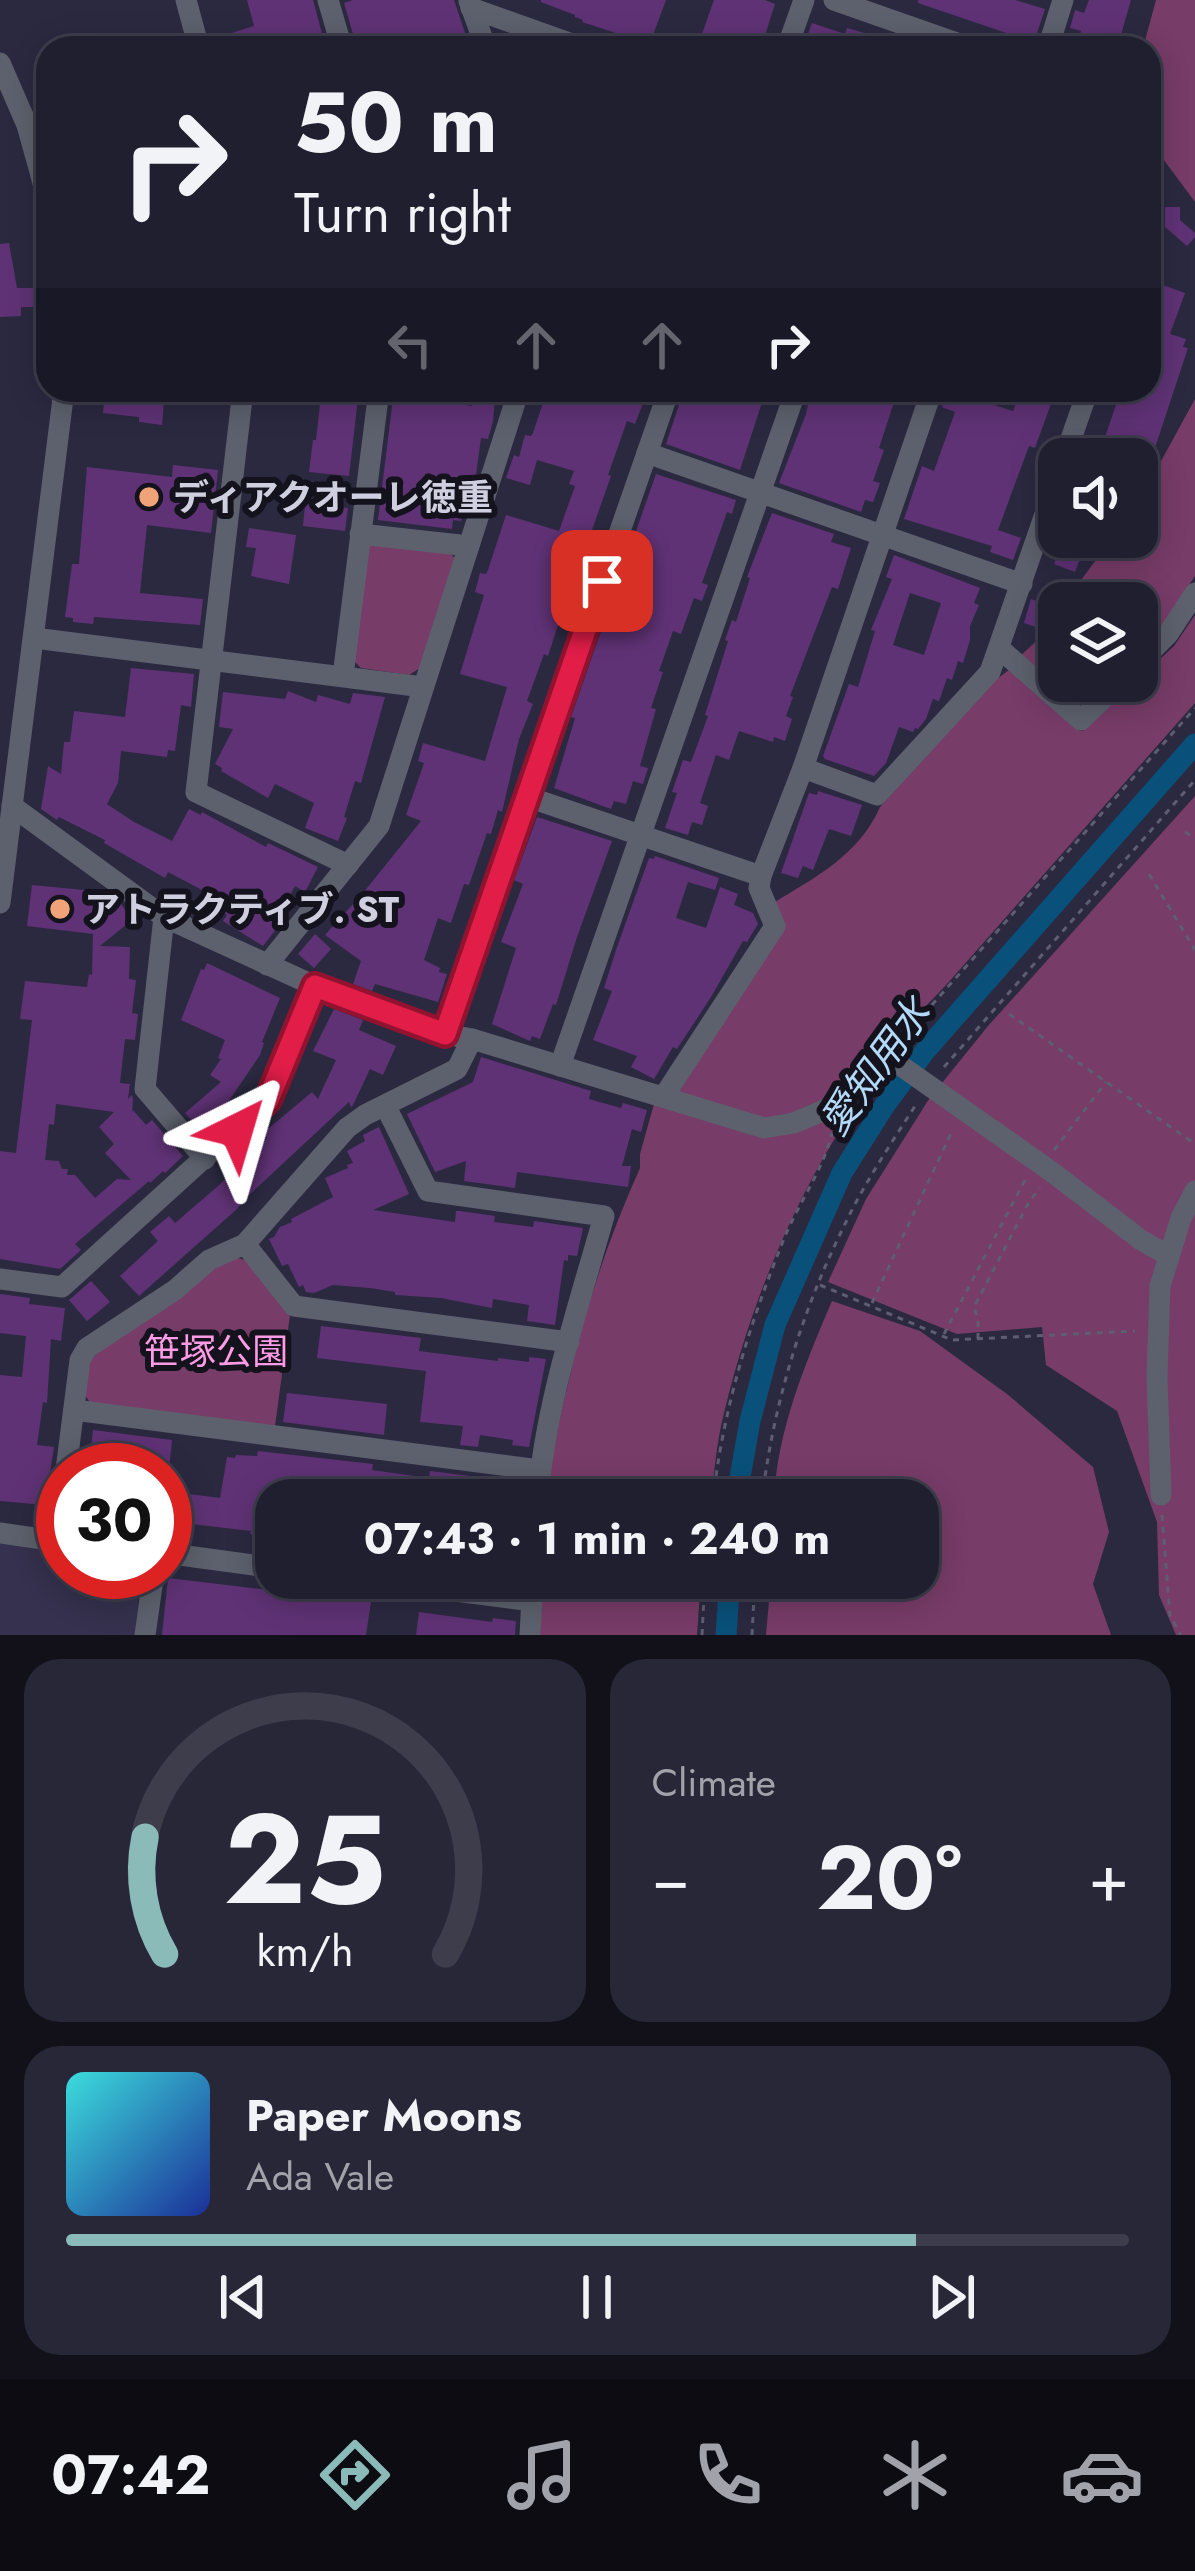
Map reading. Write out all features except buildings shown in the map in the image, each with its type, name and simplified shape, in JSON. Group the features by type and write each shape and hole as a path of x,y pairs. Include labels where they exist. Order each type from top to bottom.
{"street":[{"path":"186,0 196,36"},
{"path":"328,0 338,36"},
{"path":"791,36 804,0"},
{"path":"833,0 936,36"},
{"path":"1052,36 1063,0"},
{"path":"470,4 481,36"},
{"path":"470,4 552,36"},
{"path":"0,63 36,157"},
{"path":"0,904 12,806 12,721 34,638 63,402"},
{"path":"242,402 196,792 348,865"},
{"path":"343,676 377,402"},
{"path":"267,965 379,826 515,402"},
{"path":"445,1034 665,402"},
{"path":"560,1066 792,402"},
{"path":"664,1096 775,926 759,888 761,876 803,768 928,402"},
{"path":"1071,438 1084,402"},
{"path":"647,452 1022,584"},
{"path":"360,534 469,546"},
{"path":"803,768 877,795 990,672 1038,536"},
{"path":"1158,644 1195,593"},
{"path":"34,638 423,687"},
{"path":"999,648 1038,682"},
{"path":"1061,702 1082,720 1100,702"},
{"path":"528,796 761,876"},
{"path":"12,806 164,917 315,986 445,1034 664,1096 730,1120 764,1128 794,1123 834,1106 887,1056 1169,1256"},
{"path":"164,917 145,1089 206,1159"},
{"path":"0,1279 62,1287 206,1159 268,1100 315,986"},
{"path":"70,1443 80,1360 87,1348 175,1290 209,1260 245,1244 347,1128 457,1069 472,1039"},
{"path":"386,1107 428,1191 604,1216 568,1342 539,1479"},
{"path":"1161,1495 1160,1286 1181,1218 1195,1191"},
{"path":"245,1244 294,1306 568,1342"},
{"path":"74,1410 540,1470"},
{"path":"0,1534 36,1539"},
{"path":"192,1557 255,1565"},
{"path":"145,1635 150,1599"},
{"path":"530,1635 532,1599"}],"path":[{"path":"887,1056 1195,708"},
{"path":"1185,832 1195,838"},
{"path":"1149,874 1195,950"},
{"path":"1009,1013 1195,1144"},
{"path":"943,1336 1018,1189 1044,1166 1106,1082"},
{"path":"716,1479 752,1324 792,1220 823,1163 834,1106"},
{"path":"871,1306 952,1130"},
{"path":"978,1339 974,1307 1044,1166"},
{"path":"984,1256 998,1263"},
{"path":"819,1285 952,1340 1158,1331"},
{"path":"1161,1495 1170,1616 1181,1635"},
{"path":"702,1635 704,1599"},
{"path":"752,1635 754,1599"}],"shaded area":[{"path":"0,1542 36,1547 36,1599 143,1599 138,1635 0,1635"}],"green space":[{"path":"1156,0 1195,0 1195,202 1161,156 1161,36 1146,36"},
{"path":"1195,399 1195,576 1158,631 1158,582 1080,582 1097,558 1158,558 1158,467"},
{"path":"375,542 450,552 455,559 420,668 409,675 361,668 353,660 368,546"},
{"path":"1195,615 1195,703 947,984 854,1081 809,1108 770,1120 679,1092 784,928 773,903 848,852 880,807 997,679 1010,669 1038,694 1038,702 1047,702 1083,731 1114,702 1158,702 1158,661"},
{"path":"1038,640 1038,671 1019,657"},
{"path":"1195,796 1195,1635 1176,1635 1159,1595 1157,1522 1117,1411 1046,1365 1042,1327 957,1334 828,1282 866,1199 929,1099 988,1026"},
{"path":"654,1104 723,1126 840,1111 848,1117 806,1189 756,1305 721,1426 714,1479 549,1479 583,1325 640,1168"},
{"name":"笹塚公園","path":"234,1257 245,1260 290,1315 275,1426 90,1403 84,1393 87,1361"},
{"path":"832,1301 920,1331 1007,1394 1093,1467 1109,1532 1093,1584 1111,1635 766,1635 769,1599 939,1599 939,1479 776,1479 803,1373"},
{"path":"542,1599 700,1599 697,1635 540,1635"}],"waterway":[{"name":"愛知用水","path":"740,1479 775,1325 842,1173 925,1051 1195,744"},
{"name":"愛知用水","path":"726,1635 729,1599"}],"place":[{"name":"ディアクオーレ徳重","path":"149,497"},
{"name":"アトラクティブ. ST","path":"60,909"}],"route":[{"path":"237,1130 268,1100 315,986 445,1034 602,581"}]}
